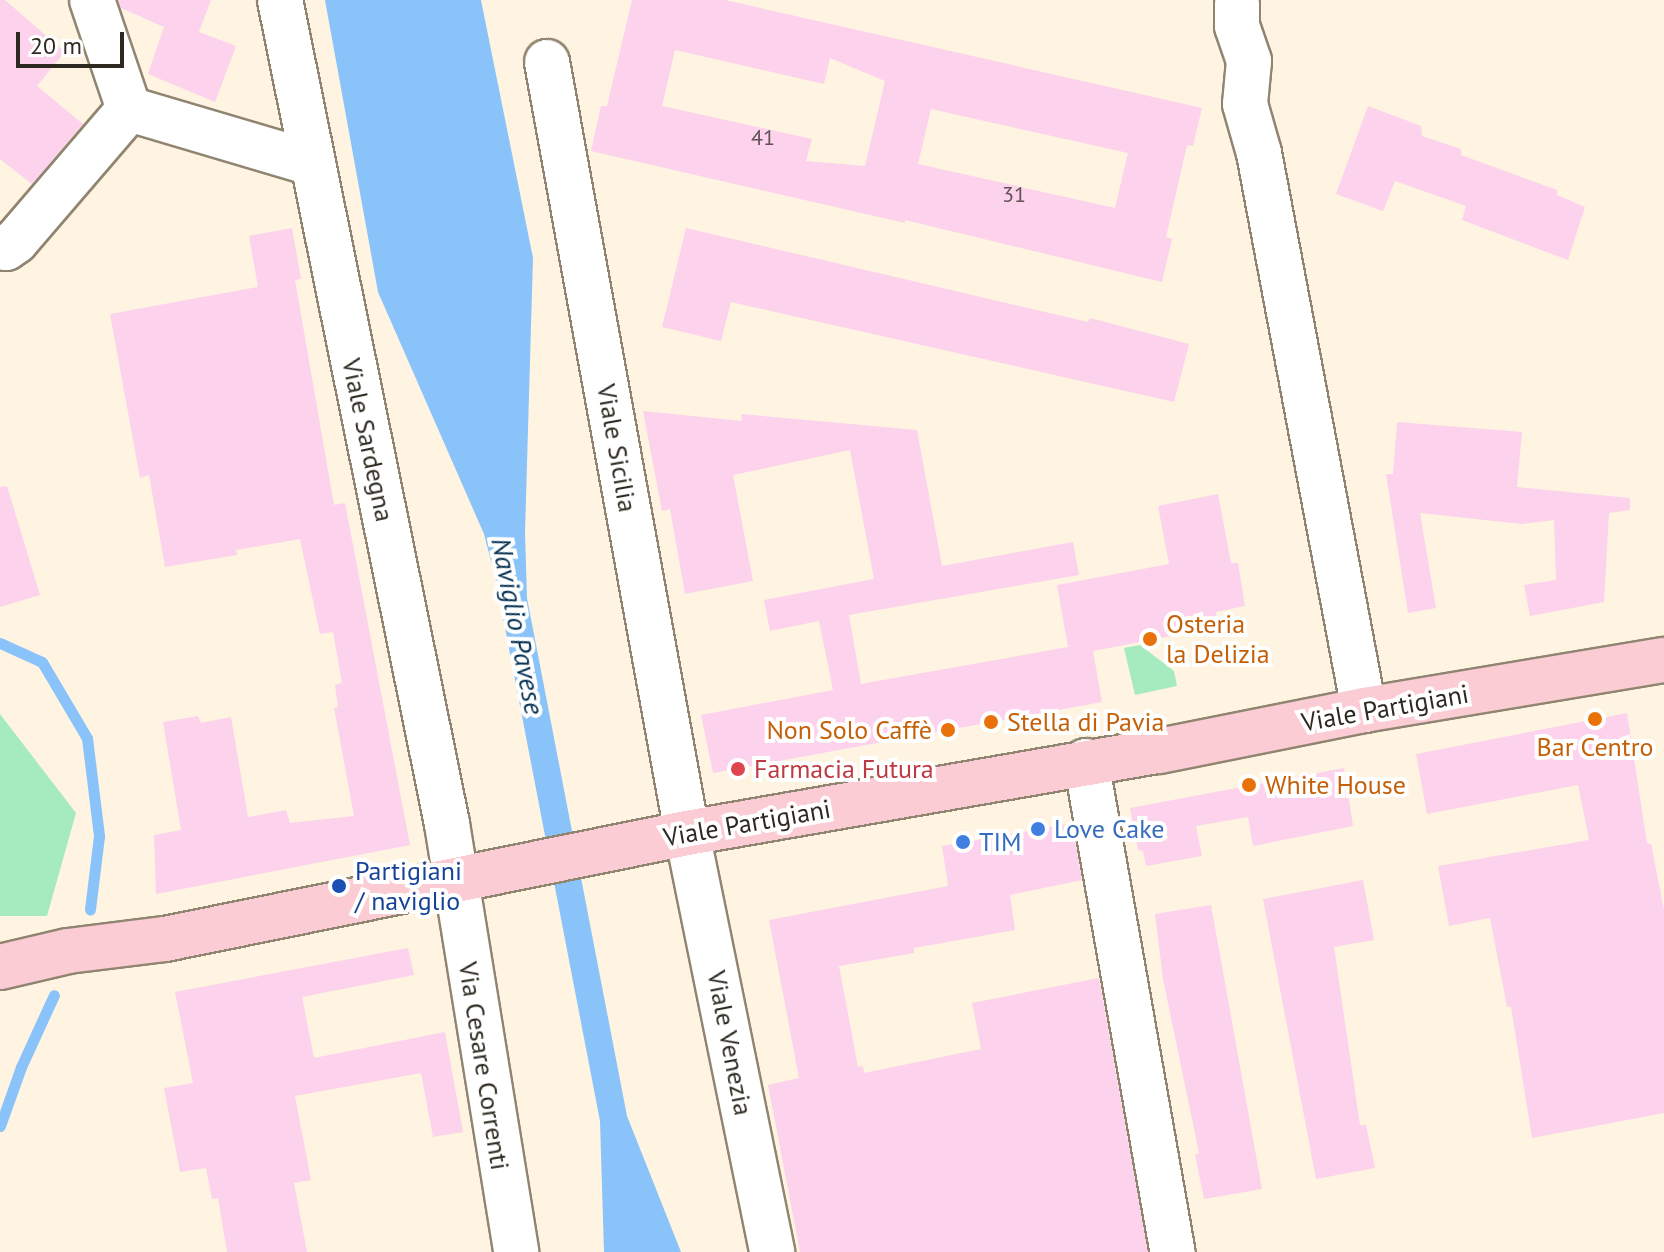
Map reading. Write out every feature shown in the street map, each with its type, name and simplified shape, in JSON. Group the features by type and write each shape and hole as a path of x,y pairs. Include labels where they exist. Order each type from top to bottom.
{"main road":[{"name":"Viale Partigiani","path":"0,953 68,951 165,939 673,836 1086,761 1159,751 1364,710 1664,660"},
{"name":"Viale Partigiani","path":"0,967 68,951"}],"street":[{"path":"92,0 129,109"},
{"name":"Viale Sardegna","path":"280,0 456,879"},
{"path":"1237,4 1237,26 1249,61 1245,104 1259,153 1364,710"},
{"name":"Viale Sicilia","path":"547,62 673,836"},
{"path":"129,109 311,163"},
{"path":"0,247 6,248 16,241 129,109"},
{"path":"1086,761 1173,1252"},
{"name":"Viale Venezia","path":"673,836 772,1252"},
{"name":"Via Cesare Correnti","path":"456,879 516,1252"}],"green space":[{"path":"1140,645 1174,671 1177,686 1135,695 1124,648"},
{"path":"0,714 76,813 47,916 0,916"}],"water":[{"name":"Naviglio Pavese","path":"325,0 481,0 533,258 525,533 527,598 627,1116 681,1252 604,1252 600,1121 495,576 484,534 378,292"}],"building":[{"path":"0,0 5,0 65,52 37,86 83,124 32,184 0,159"},
{"path":"118,0 211,0 199,32 236,46 215,102 148,74 164,27 121,8"},
{"path":"632,0 725,0 1202,108 1193,146 1187,145 1166,237 1172,239 1162,282 905,220 905,223 591,151 601,106 607,106","holes":["675,50 824,84 830,58 885,81 865,166 806,161 812,139 662,106","931,109 1128,153 1115,208 918,164"]},
{"path":"1368,106 1421,126 1422,136 1461,149 1461,155 1557,190 1557,195 1585,207 1568,260 1462,220 1466,206 1395,181 1383,211 1336,194"},
{"path":"292,228 301,279 295,280 334,505 345,503 410,845 156,894 154,835 181,830 163,722 198,716 201,723 231,717 248,817 286,810 290,823 354,816 334,708 338,707 335,685 342,683 333,632 320,634 300,539 236,550 237,555 165,567 149,475 140,478 110,314 258,287 249,236"},
{"path":"686,228 1088,322 1090,318 1189,344 1174,402 731,302 721,341 662,327"},
{"path":"643,411 742,421 741,414 917,430 942,566 1073,542 1079,575 849,615 861,684 1068,647 1057,585 1169,564 1158,506 1218,494 1231,563 1238,563 1245,606 1216,612 1218,627 1093,651 1102,702 713,773 701,715 833,690 819,621 770,631 764,600 874,579 850,450 733,475 753,581 685,594 670,509 662,511"},
{"path":"1397,422 1522,432 1517,487 1630,498 1630,510 1609,513 1604,602 1530,616 1524,585 1556,580 1554,520 1522,524 1420,513 1436,608 1408,613 1386,474 1393,474"},
{"path":"7,486 40,595 0,607 0,487"},
{"path":"1627,713 1647,843 1651,844 1664,910 1664,1113 1532,1138 1511,1007 1507,1007 1490,918 1449,926 1438,866 1589,840 1578,785 1427,814 1416,754"},
{"path":"1344,768 1353,826 1253,846 1248,817 1196,826 1202,856 1146,866 1143,851 1138,850 1130,808"},
{"path":"1072,823 1082,880 1010,895 1015,930 914,948 914,953 839,966 858,1067 863,1066 864,1073 981,1049 972,1003 1099,978 1148,1252 800,1252 768,1085 799,1078 769,920 948,886 942,846"},
{"path":"1363,880 1374,940 1334,947 1360,1125 1366,1125 1375,1168 1316,1179 1263,899"},
{"path":"1211,905 1262,1189 1204,1199 1195,1155 1199,1153 1163,979 1155,914"},
{"path":"408,948 414,975 302,997 314,1058 445,1032 463,1132 433,1137 421,1073 295,1096 311,1180 294,1183 307,1252 227,1252 218,1198 212,1199 206,1168 180,1172 164,1088 193,1083 175,992"}],"waterway":[{"path":"0,643 42,662 87,738 99,836 90,909"},
{"path":"0,1126 21,1067 54,995"}],"place":[{"name":"Osteria la Delizia","path":"1150,639"},
{"name":"Bar Centro","path":"1595,719"},
{"name":"Stella di Pavia","path":"991,722"},
{"name":"Non Solo Caffè","path":"948,730"},
{"name":"Farmacia Futura","path":"738,769"},
{"name":"White House","path":"1249,785"},
{"name":"Love Cake","path":"1038,829"},
{"name":"TIM","path":"963,842"},
{"name":"Partigiani / naviglio","path":"339,886"}]}
